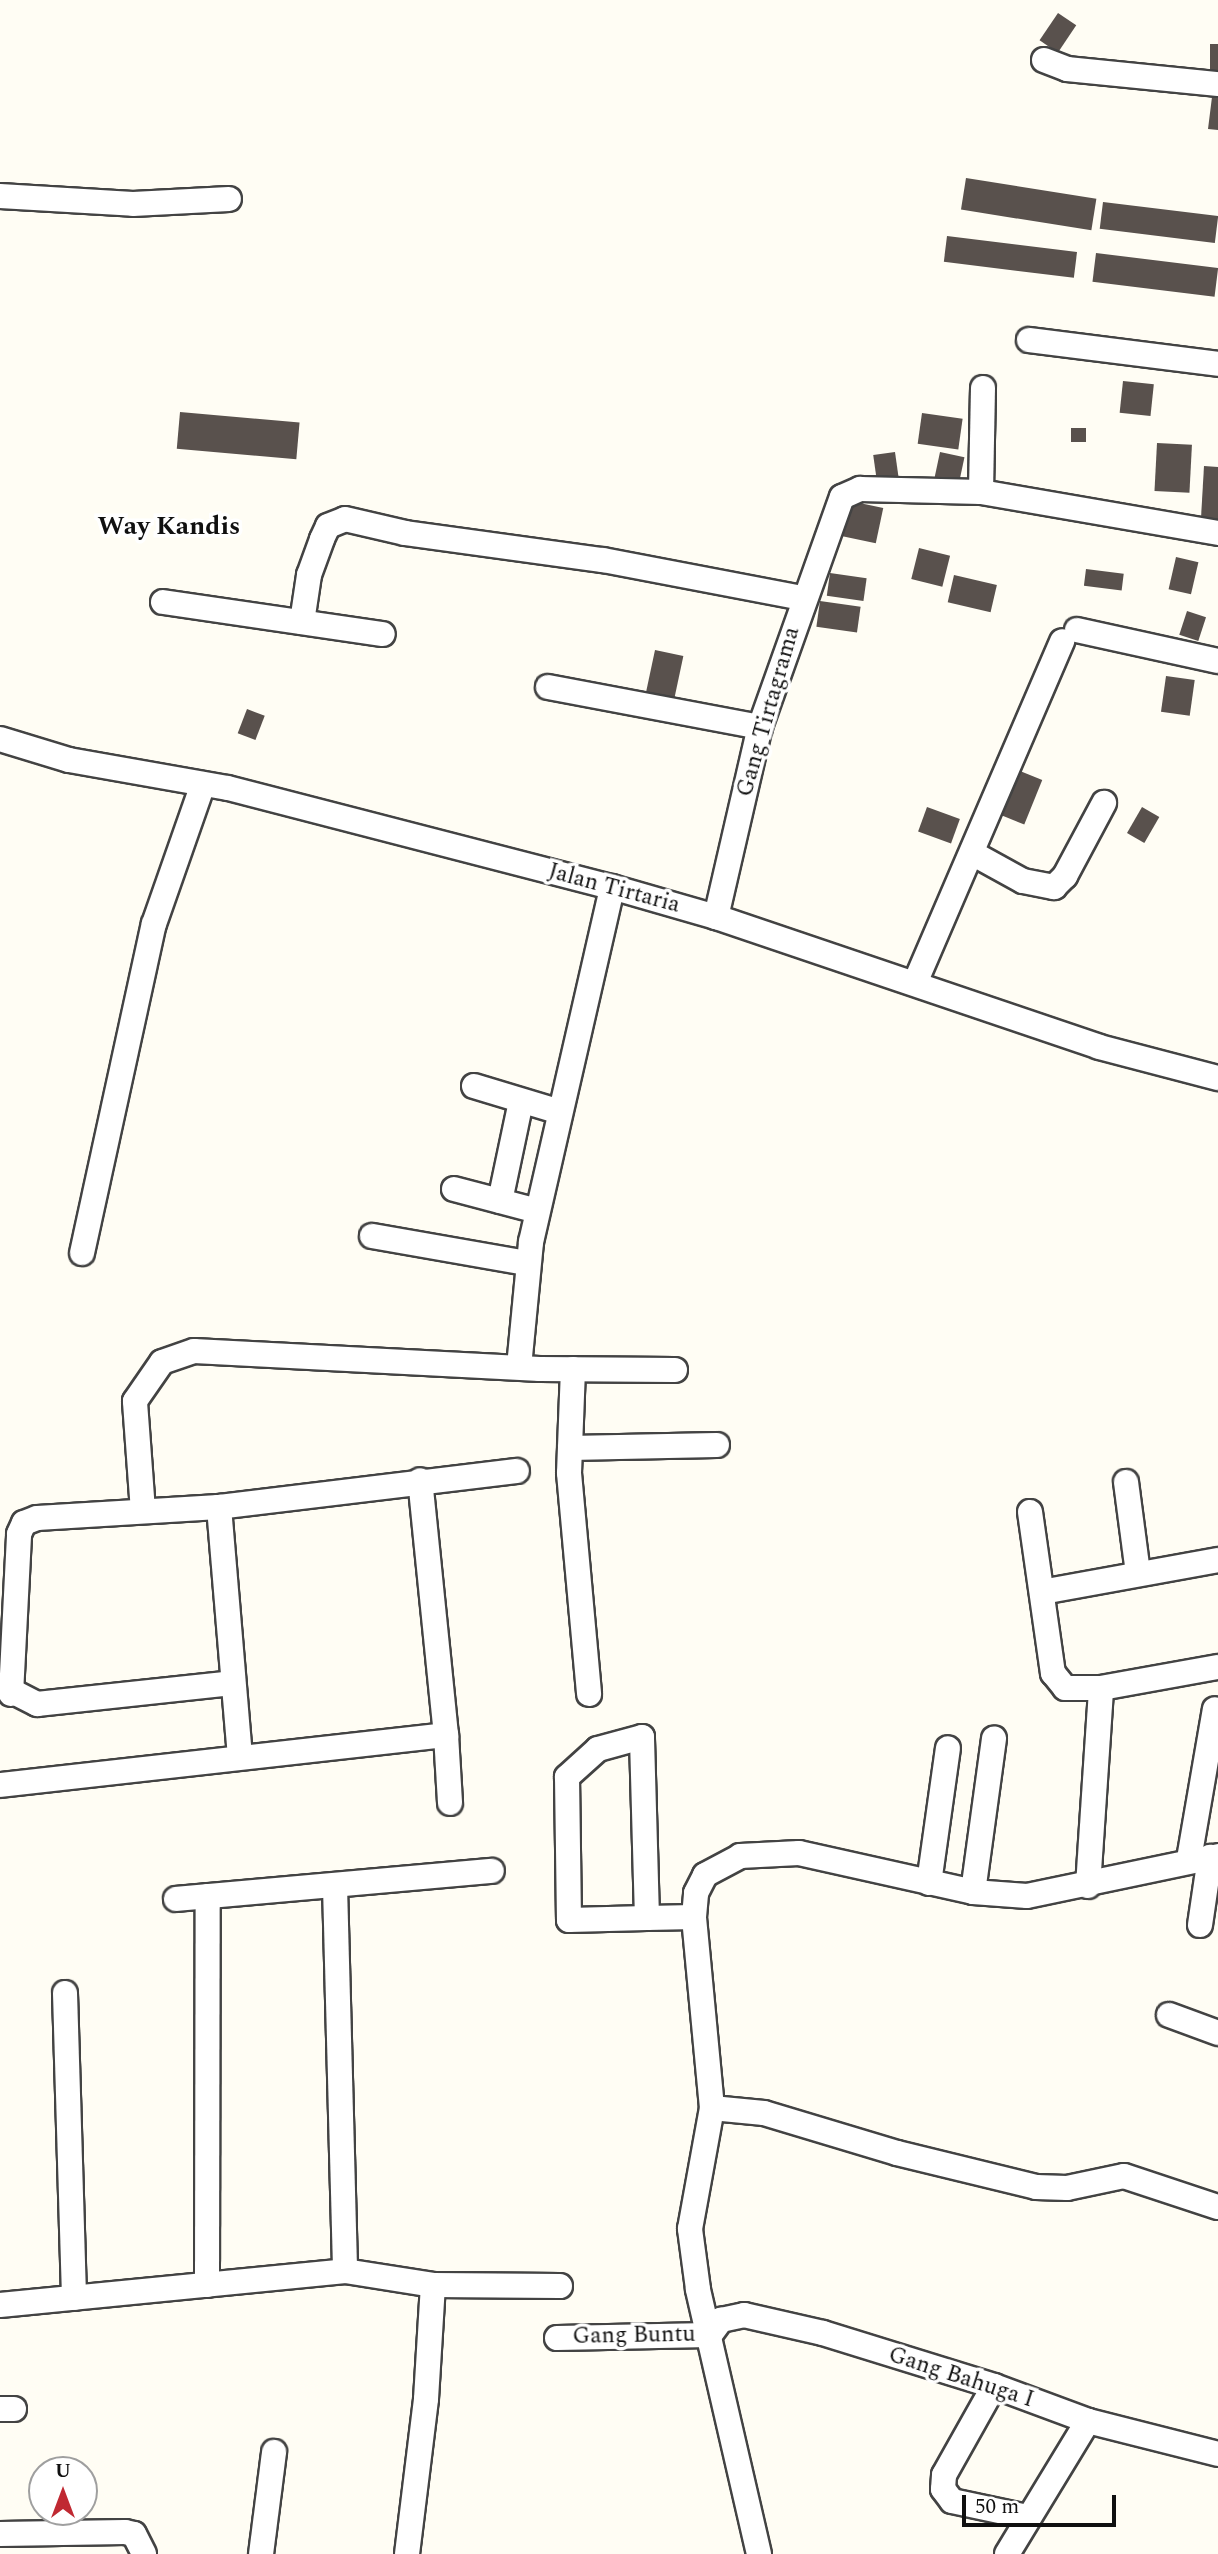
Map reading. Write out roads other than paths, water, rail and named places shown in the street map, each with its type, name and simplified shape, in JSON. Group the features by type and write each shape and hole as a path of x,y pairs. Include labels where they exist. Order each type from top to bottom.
{"street":[{"path":"1044,60 1067,69 1218,84"},
{"path":"0,196 133,204 229,199"},
{"path":"1029,341 1218,364"},
{"path":"983,388 981,492 1218,533"},
{"name":"Gang Tirtagrama","path":"716,917 760,727 803,598 842,497 860,489 981,492"},
{"path":"302,622 309,575 322,539 328,526 345,519 405,533 603,560 803,598"},
{"path":"163,602 383,634"},
{"path":"915,983 972,853 1019,733 1070,636 1218,661"},
{"path":"548,687 760,727"},
{"name":"Jalan Tirtaria","path":"0,739 69,760 203,784 612,887 716,917 1100,1047 1218,1078"},
{"path":"82,1253 154,924 203,784"},
{"path":"972,853 1023,881 1054,887 1065,876 1104,803"},
{"path":"519,1367 527,1262 612,887"},
{"path":"474,1086 560,1112"},
{"path":"500,1201 522,1101"},
{"path":"454,1189 537,1211"},
{"path":"372,1236 527,1262"},
{"path":"143,1511 135,1401 162,1362 194,1351 519,1367 675,1370"},
{"path":"573,1368 570,1448 589,1693"},
{"path":"570,1448 717,1446"},
{"path":"232,1683 37,1704 5,1689 19,1534 24,1523 37,1518 219,1507 419,1480 517,1471"},
{"path":"419,1480 446,1735 450,1803"},
{"path":"1126,1482 1138,1573"},
{"path":"219,1507 240,1757"},
{"path":"1030,1512 1057,1681 1065,1688 1101,1688 1218,1667"},
{"path":"1042,1591 1218,1560"},
{"path":"1088,1886 1101,1688"},
{"path":"1200,1925 1215,1709"},
{"path":"0,1785 446,1735"},
{"path":"647,1918 642,1737 597,1749 574,1766 565,1789 569,1920 694,1917"},
{"path":"974,1892 994,1738"},
{"path":"929,1883 948,1748"},
{"path":"759,2554 710,2335 690,2229 712,2108 694,1917 696,1893 705,1875 740,1856 799,1853 974,1892 1027,1896 1088,1886 1206,1857"},
{"path":"176,1899 492,1871"},
{"path":"335,1886 345,2271"},
{"path":"207,2285 208,1896"},
{"path":"65,1993 75,2298"},
{"path":"1170,2015 1218,2033"},
{"path":"712,2108 764,2113 897,2153 1036,2187 1067,2188 1124,2176 1218,2207"},
{"path":"0,2305 345,2271 433,2285 561,2286"},
{"path":"407,2554 426,2399 433,2285"},
{"name":"Gang Bahuga I","path":"710,2335 721,2320 744,2315 823,2333 993,2386 1088,2421 1218,2454"},
{"name":"Gang Buntu","path":"557,2338 710,2335"},
{"path":"993,2386 944,2474 943,2489 952,2501 1027,2517"},
{"path":"1007,2554 1027,2517 1088,2421"},
{"path":"261,2554 274,2452"},
{"path":"0,2534 125,2532 134,2534 144,2554"}],"district":[{"name":"Way Kandis","path":"169,527"}]}
